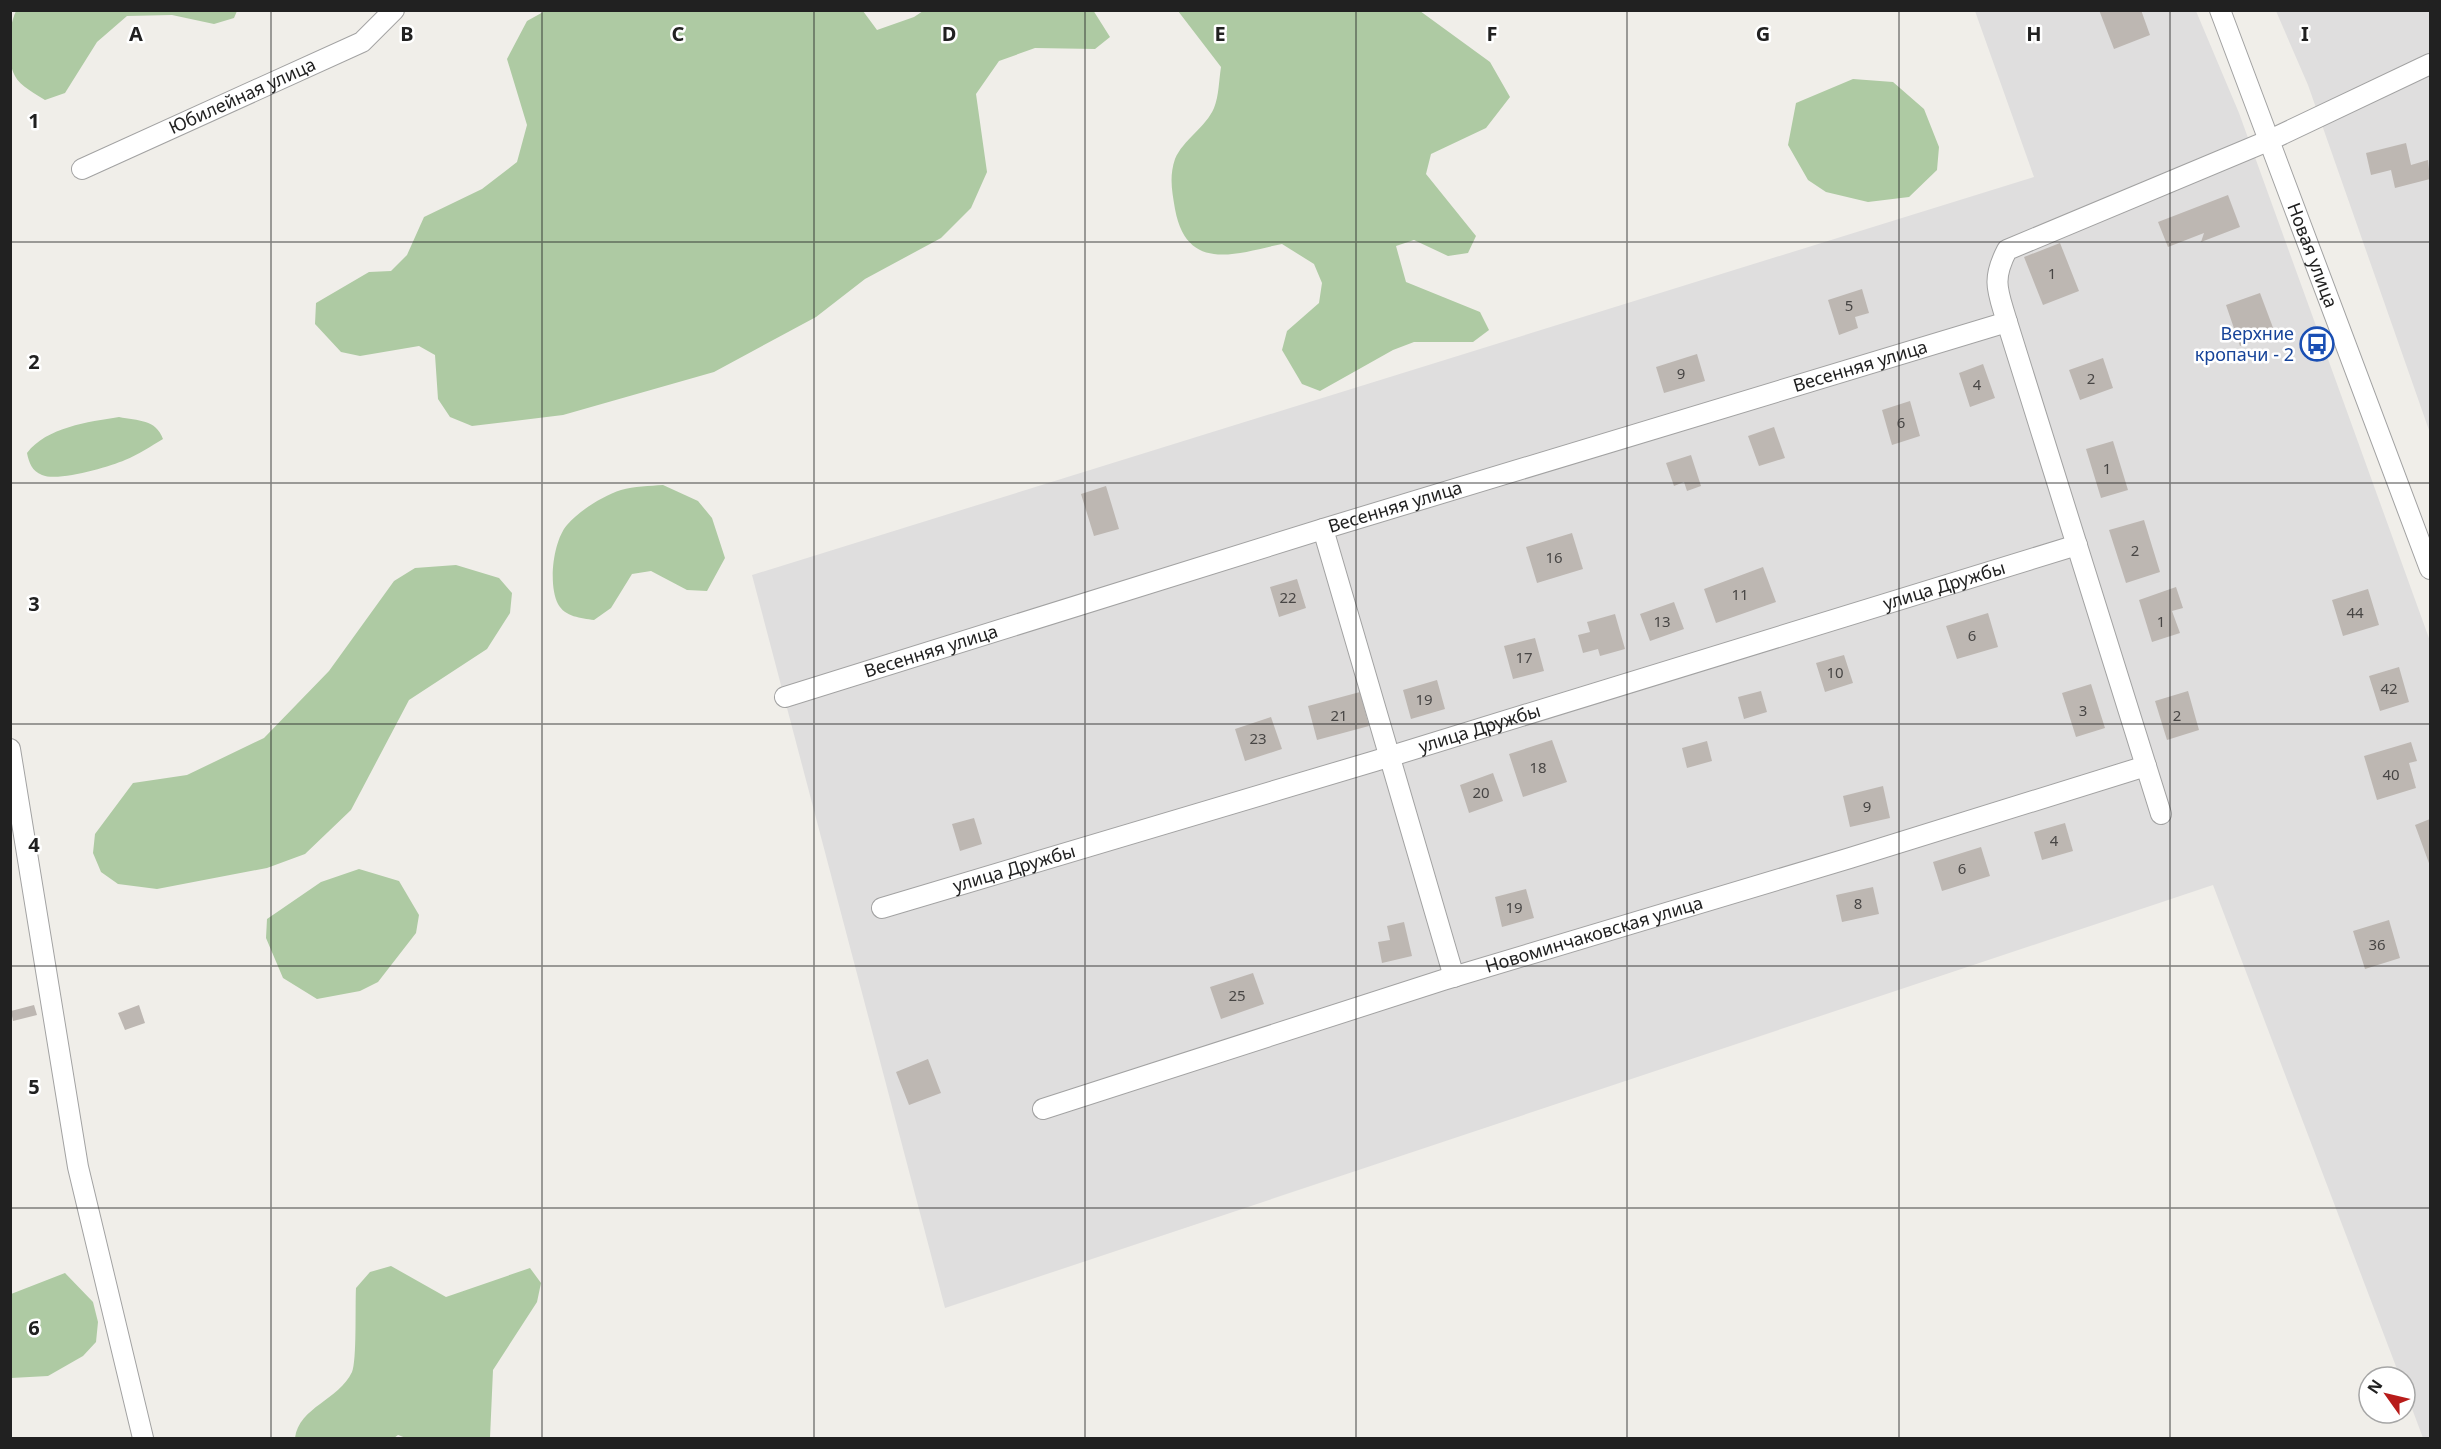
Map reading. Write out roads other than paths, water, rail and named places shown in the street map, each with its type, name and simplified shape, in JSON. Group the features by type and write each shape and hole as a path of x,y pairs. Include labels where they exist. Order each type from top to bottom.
{"street":[{"name":"Юбилейная улица","path":"82,169 362,42 394,10"},
{"name":"Новая улица","path":"2220,10 2430,569"},
{"path":"2161,814 2007,322 1998,288 1998,267 2007,250 2270,140 2430,64"},
{"name":"Весенняя улица","path":"784,697 1323,529 2007,322"},
{"path":"1323,529 1454,977"},
{"name":"улица Дружбы","path":"882,908 1389,757 2077,545"},
{"path":"10,749 78,1167 143,1438"},
{"name":"Новоминчаковская улица","path":"1043,1109 1454,977 2146,766"}],"place":[{"name":"Верхние кропачи - 2","path":"2317,344"}]}
